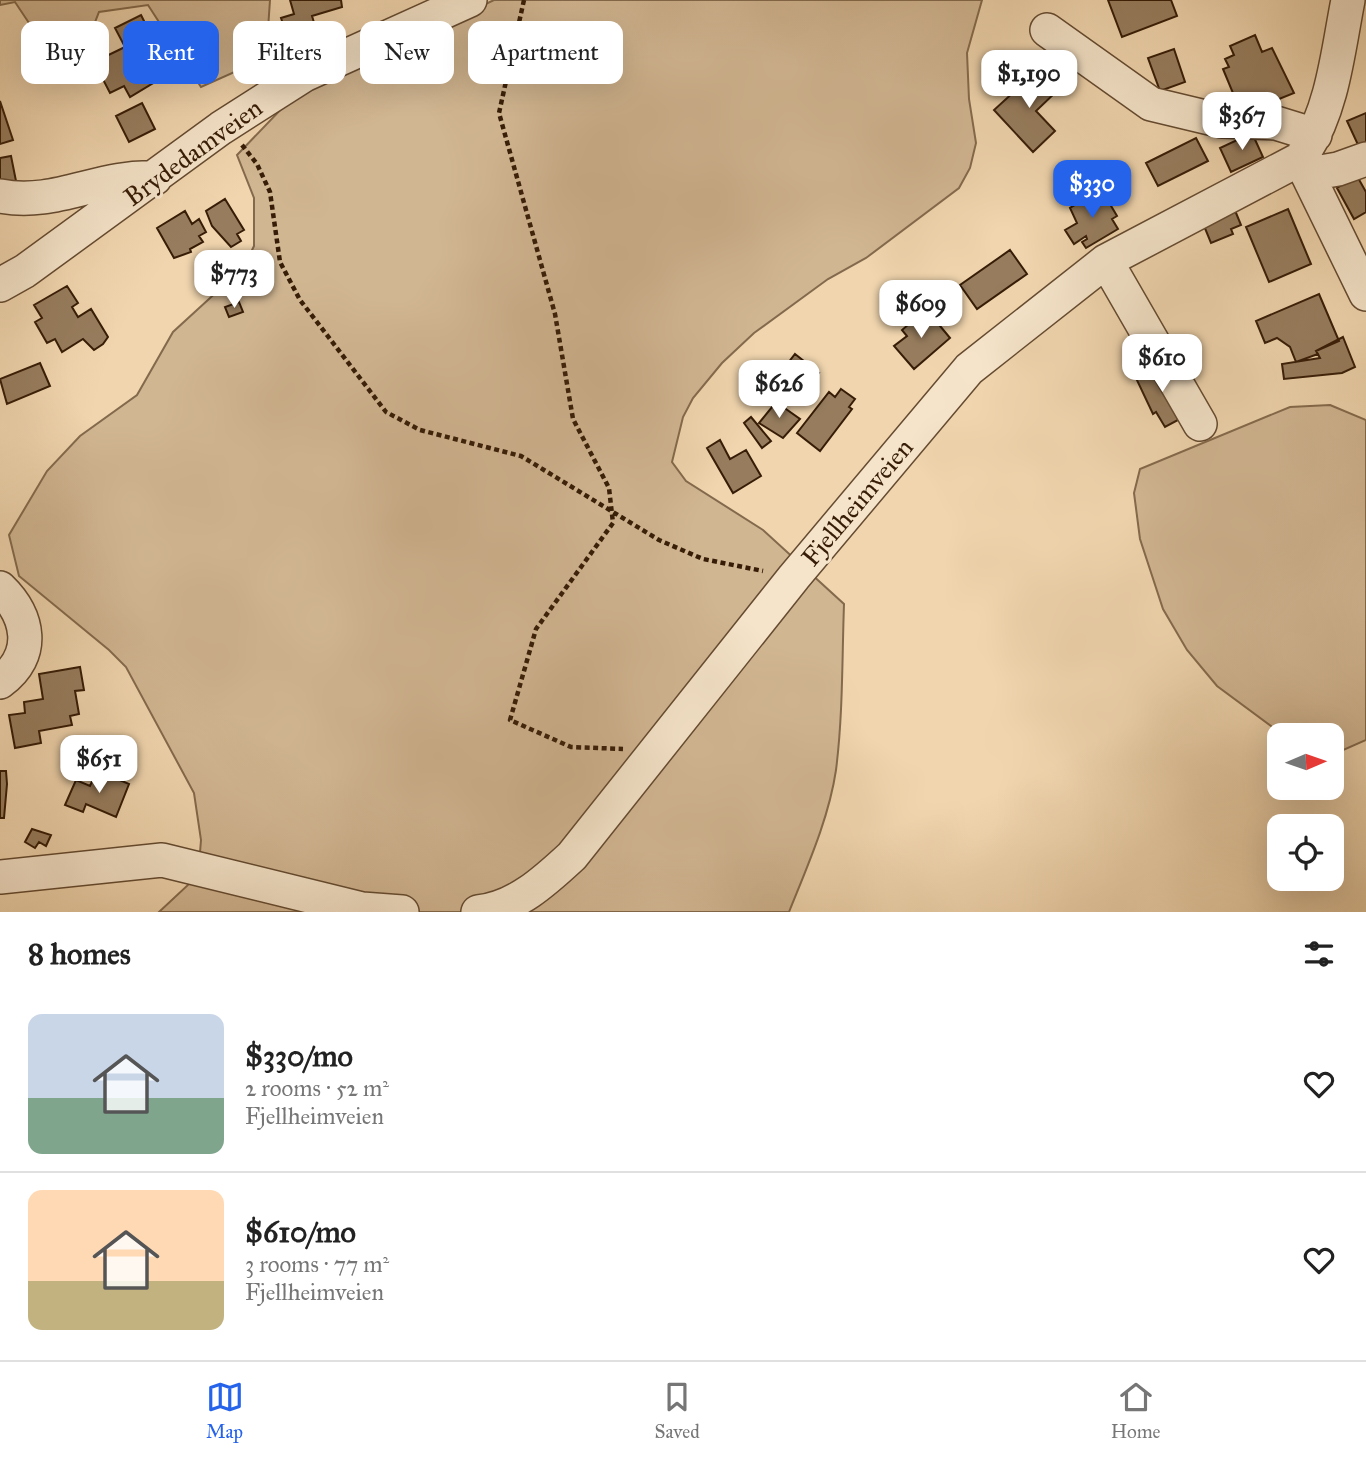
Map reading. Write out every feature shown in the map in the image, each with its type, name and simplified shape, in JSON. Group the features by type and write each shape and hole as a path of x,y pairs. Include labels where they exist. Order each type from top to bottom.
{"street":[{"path":"1308,156 1330,92 1348,0"},
{"name":"Brydedamveien","path":"0,285 25,271 227,125 304,75 462,2"},
{"path":"1047,30 1151,104 1222,121 1276,122 1308,156 1366,294"},
{"name":"Fjellheimveien","path":"481,912 516,900 542,885 572,856 794,577 969,369 1106,261 1308,156"},
{"path":"1308,156 1338,169 1366,159"},
{"path":"0,196 43,199 128,176 155,177"},
{"path":"1106,261 1200,424"},
{"path":"0,588 15,602 26,636 26,648 17,665 0,682"},
{"path":"0,877 162,859 362,909 402,912"}],"path":[{"path":"524,0 499,113 555,314 573,419 609,488 613,523 536,629 510,720 570,747 655,750"},
{"path":"227,125 257,164 270,192 280,262 300,300 386,412 420,430 522,456 659,540 703,559 794,577"}],"shaded area":[{"path":"0,0 270,0 269,21 233,21 233,73 219,79 219,21 158,21 148,5 99,12 95,21 28,21 15,2 0,5"},
{"path":"494,0 982,0 967,53 969,99 976,143 970,168 959,188 866,258 828,279 754,333 722,363 693,398 683,417 672,462 686,481 763,530 844,604 841,708 833,788 817,842 789,912 159,912 188,885 199,865 201,840 194,793 126,667 19,576 9,535 47,471 80,436 137,395 173,332 244,267 254,246 254,198 237,155 287,103 317,84 346,84 346,70 360,63 360,84 454,84 454,21 450,21"},
{"path":"1330,405 1366,420 1366,740 1344,750 1344,723 1267,723 1217,686 1187,650 1163,609 1140,539 1134,493 1140,469 1290,407"}],"building":[{"path":"290,0 341,0 342,7 312,16 314,21 282,21 281,18 294,14"},
{"path":"1108,0 1171,0 1177,16 1122,37"},
{"path":"141,15 144,21 129,21"},
{"path":"123,24 123,43 115,28"},
{"path":"1255,35 1262,52 1272,48 1294,93 1269,103 1235,98 1223,69 1229,67 1225,59 1234,55 1230,46"},
{"path":"123,48 123,84 152,84 130,97 124,86 110,93 105,84 109,84 109,55"},
{"path":"1174,49 1185,82 1160,91 1148,58"},
{"path":"1039,69 1058,90 1036,111 1055,131 1033,152 994,110"},
{"path":"0,101 13,140 0,144"},
{"path":"142,103 155,129 129,142 116,116"},
{"path":"1366,113 1366,144 1359,147 1347,121"},
{"path":"1252,133 1263,157 1231,172 1220,148"},
{"path":"1196,138 1208,161 1158,186 1146,163"},
{"path":"11,156 16,181 0,184 0,158"},
{"path":"1357,176 1366,192 1366,212 1354,219 1337,188"},
{"path":"1101,189 1117,216 1112,219 1118,229 1086,248 1082,242 1087,239 1086,236 1074,244 1065,230 1077,223 1070,208"},
{"path":"225,199 244,230 237,234 241,241 231,247 212,226 206,211"},
{"path":"1234,208 1241,225 1231,229 1233,234 1211,243 1202,221"},
{"path":"1288,209 1311,264 1269,282 1246,227"},
{"path":"185,211 192,224 199,219 206,232 199,236 203,242 190,249 191,252 174,258 157,228"},
{"path":"1010,250 1027,274 977,309 960,285"},
{"path":"67,286 78,303 72,307 78,317 91,309 108,337 94,350 83,339 62,352 55,339 47,343 35,322 42,318 34,305"},
{"path":"923,287 938,304 928,313 922,305 917,309 912,303 917,299 914,295"},
{"path":"1319,294 1339,341 1316,351 1318,354 1296,362 1290,347 1277,338 1265,343 1256,321"},
{"path":"239,302 243,312 229,317 225,307"},
{"path":"923,312 928,318 931,315 950,338 914,369 894,346 907,336 902,330"},
{"path":"1343,337 1355,367 1342,373 1284,379 1282,364 1320,358 1316,351"},
{"path":"795,354 819,373 805,391 781,372"},
{"path":"1161,361 1191,413 1165,427 1156,412 1153,414 1135,376"},
{"path":"40,363 50,386 7,404 0,379"},
{"path":"841,389 855,399 849,407 852,409 820,451 797,433 829,392 835,397"},
{"path":"776,402 800,419 783,438 759,423"},
{"path":"751,417 771,441 762,448 744,423"},
{"path":"720,440 730,459 746,450 761,476 733,493 707,448"},
{"path":"80,667 84,690 75,691 79,714 70,716 72,725 39,731 41,743 15,748 9,715 25,713 24,702 43,699 39,674"},
{"path":"0,771 6,771 4,818 0,818"},
{"path":"106,774 129,784 116,817 86,804 83,812 65,805 76,780 90,786 95,775 104,779"},
{"path":"32,829 51,835 46,846 39,842 35,848 25,842"}]}
